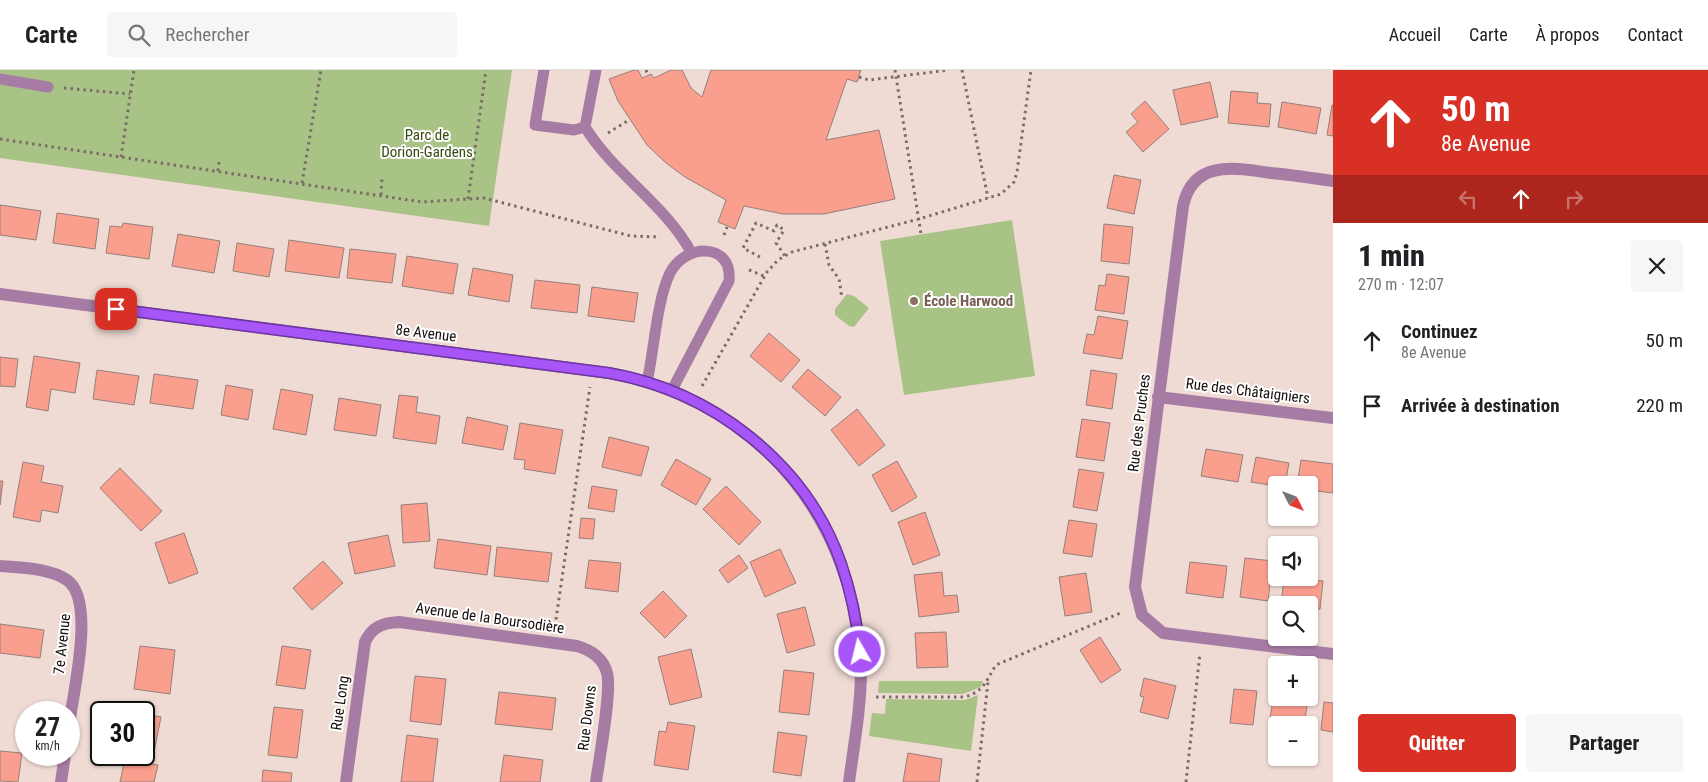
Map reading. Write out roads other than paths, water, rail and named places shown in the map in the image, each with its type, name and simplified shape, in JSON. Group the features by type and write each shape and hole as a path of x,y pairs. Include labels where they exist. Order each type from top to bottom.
{"street":[{"name":"Rue des Pruches","path":"1333,180 1220,168 1202,176 1189,189 1183,206 1136,573 1136,596 1142,615 1155,628 1173,635 1333,654"},
{"name":"8e Avenue","path":"0,294 581,369 647,382 672,390 717,413 750,436 785,470 808,498 827,531 841,562 850,592 858,633 861,684 849,782"},
{"name":"Rue des Châtaigniers","path":"1158,397 1333,418"},
{"name":"7e Avenue","path":"0,566 53,574 72,584 79,595 82,608 82,626 72,701"},
{"name":"Avenue de la Boursodière","path":"373,630 380,625 398,622 554,642 586,649 600,660"},
{"name":"Rue Long","path":"346,782 365,642 373,630"},
{"name":"Rue Downs","path":"596,782 609,684 608,674 600,660"},
{"path":"61,782 63,766"}],"lane":[{"path":"544,70 535,125 574,130 585,127"},
{"path":"596,70 585,127 620,172 670,222 691,252"},
{"path":"0,79 48,87"},
{"path":"647,382 666,282 679,260 691,252 705,250 720,257 729,268 729,281 672,390"}],"place":[{"name":"École Harwood","path":"914,301"}],"park label":[{"name":"Parc de Dorion-Gardens","path":"427,144"}]}
